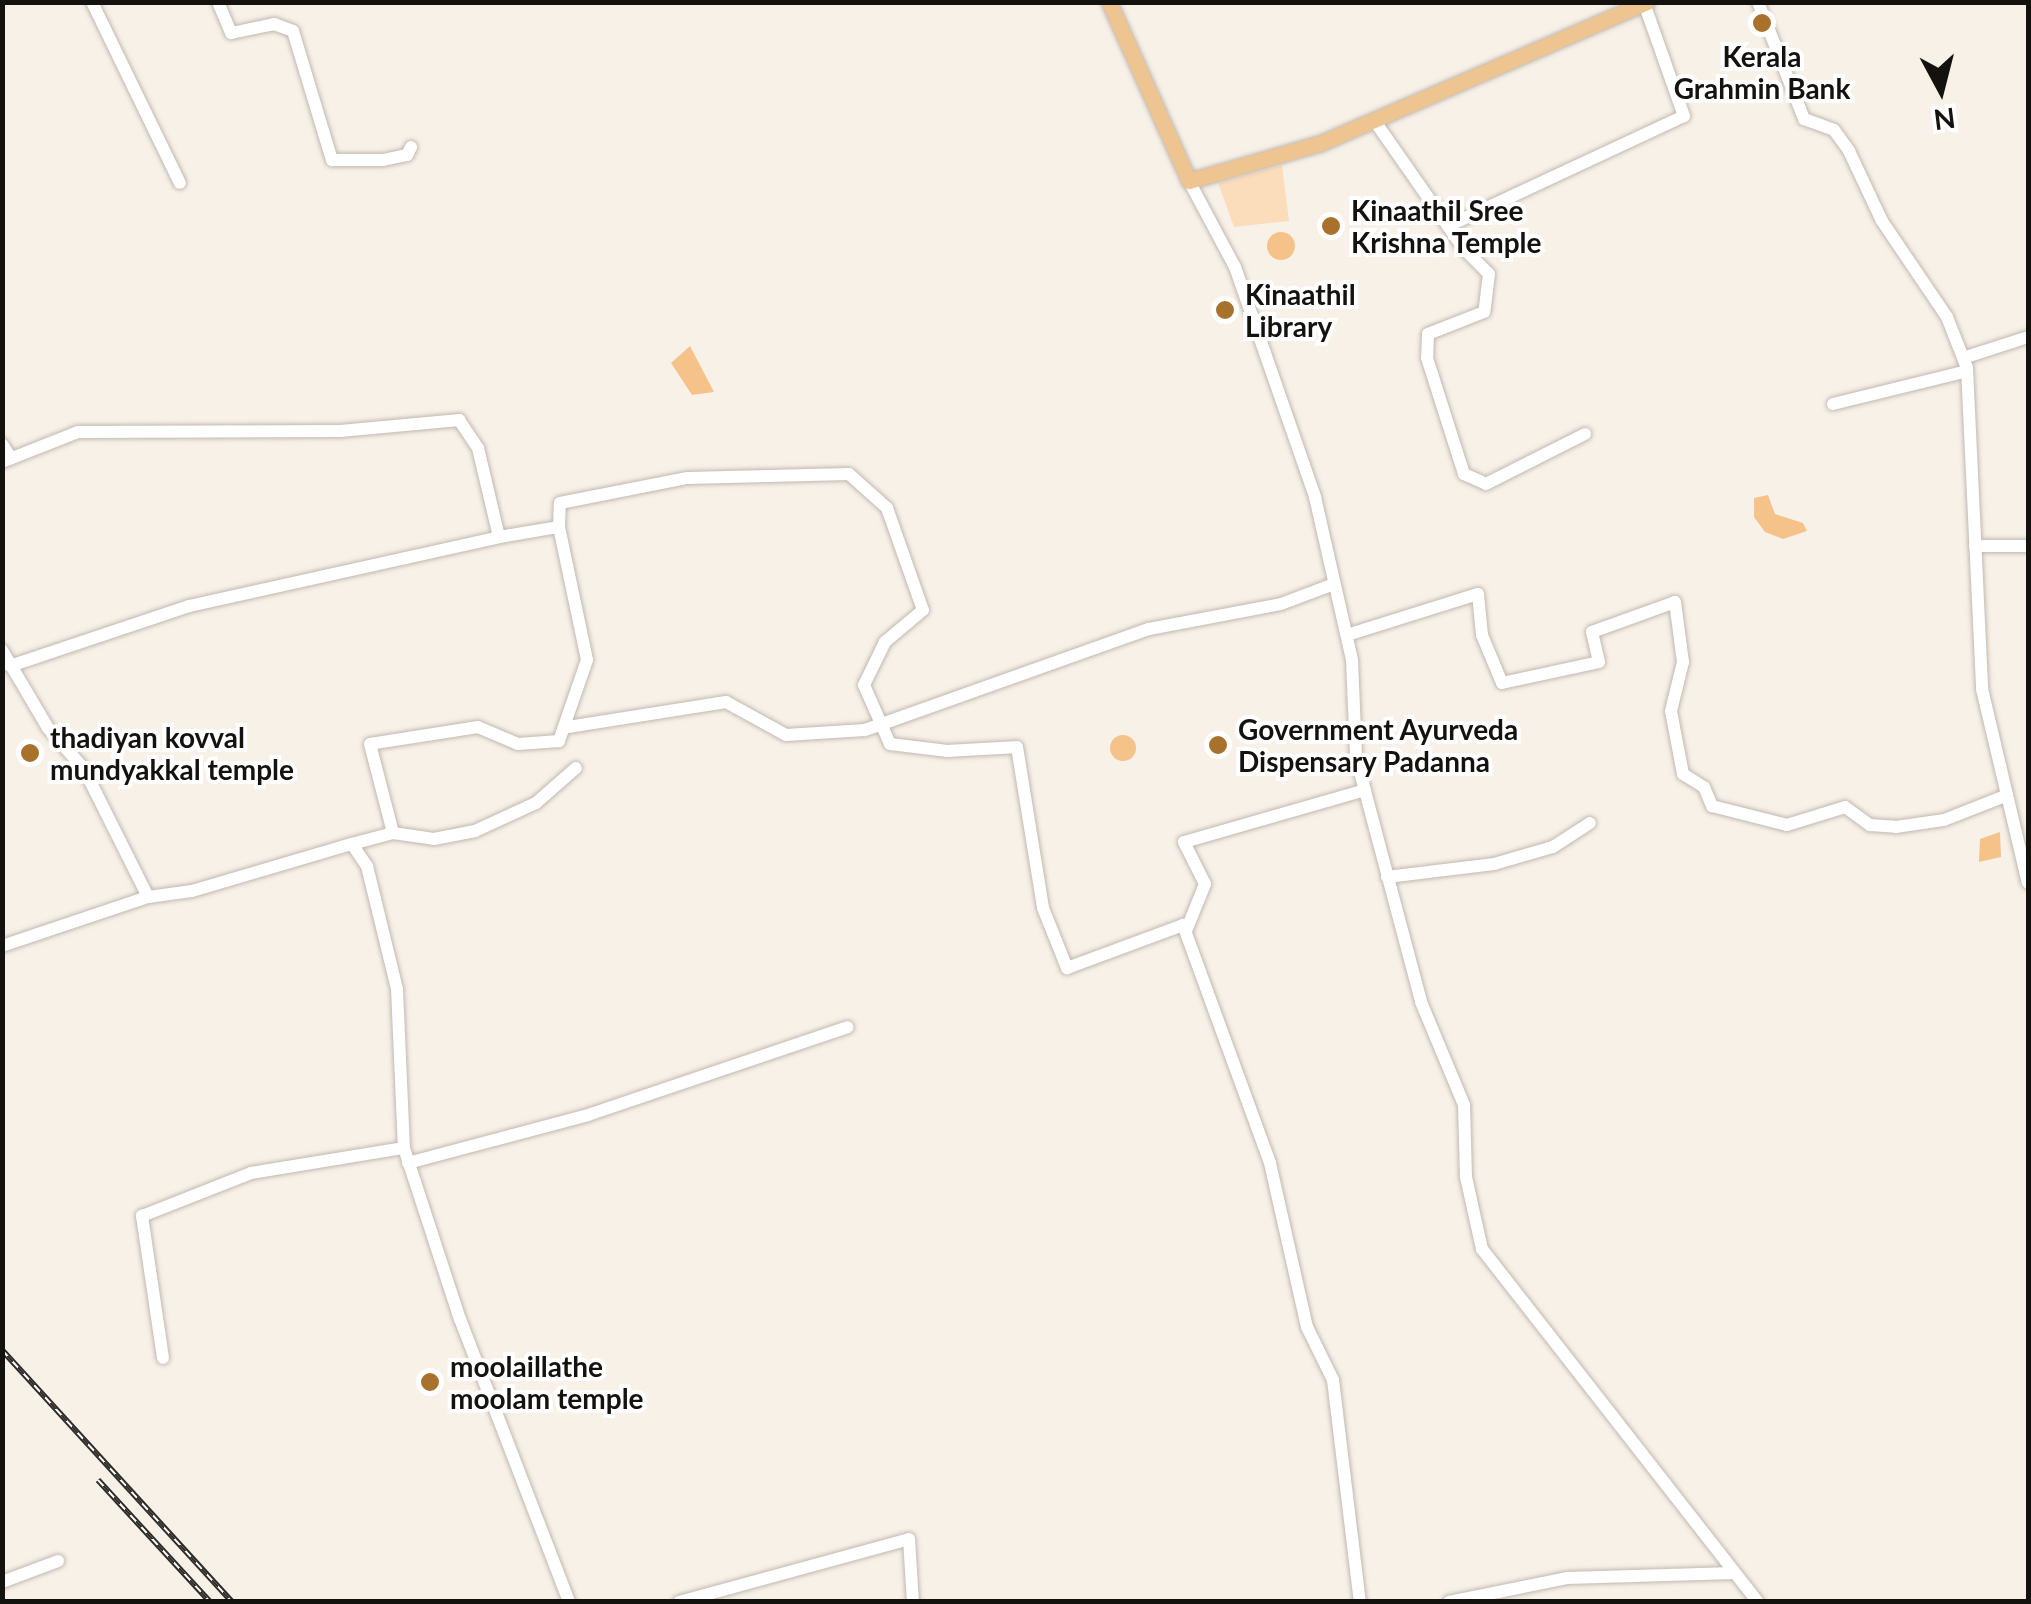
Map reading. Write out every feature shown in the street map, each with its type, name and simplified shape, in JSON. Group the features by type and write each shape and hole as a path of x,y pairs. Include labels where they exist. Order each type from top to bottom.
{"main road":[{"path":"1110,2 1188,181 1321,142 1641,3"}],"street":[{"path":"92,2 180,183"},
{"path":"218,2 231,33 274,24 292,31 332,160 383,160 407,155 412,147"},
{"path":"1758,2 1804,118 1834,130 1849,151 1864,191 1924,277 1965,364 1982,689 2028,884"},
{"path":"1448,226 1684,116 1641,3"},
{"path":"1374,120 1448,226 1489,274 1484,312 1428,334 1427,358 1464,474 1486,484 1584,434"},
{"path":"1188,181 1235,267 1282,416 1302,454 1346,635 1353,736 1365,790 1422,1002 1464,1105 1466,1177 1482,1248 1758,1602"},
{"path":"1833,404 1965,364 2028,336"},
{"path":"2,444 7,460 78,432 340,432 459,420 478,448 499,536"},
{"path":"393,833 370,744 478,727 518,744 560,741 568,727 587,660 559,527 560,503 688,478 850,474 887,508 922,610 885,642 864,684 890,744 948,751 1017,747 1042,908 1067,968 1184,925 1270,1163 1307,1327 1333,1380 1360,1602"},
{"path":"10,666 189,606 499,536 559,527"},
{"path":"1974,546 2028,546"},
{"path":"568,727 726,702 786,735 882,725 1149,629 1281,604 1334,584"},
{"path":"1346,635 1478,594 1482,634 1502,683 1599,662 1592,632 1674,602 1683,662 1672,711 1683,774 1704,786 1712,806 1787,825 1845,807 1870,825 1896,827 1944,820 2005,796"},
{"path":"2,650 48,728 84,768 148,897"},
{"path":"2,946 148,897 192,891 393,833 434,839 475,831 536,804 576,768"},
{"path":"1186,931 1206,884 1184,842 1365,790"},
{"path":"1387,878 1494,864 1553,846 1590,824"},
{"path":"352,844 367,866 397,989 404,1148 408,1163 568,1602"},
{"path":"408,1163 588,1115 848,1027"},
{"path":"162,1358 142,1216 251,1173 404,1148"},
{"path":"679,1602 910,1539 914,1602"},
{"path":"2,1582 58,1561"},
{"path":"1449,1602 1567,1578 1734,1573"}],"shaded area":[{"path":"1282,165 1289,221 1234,227 1218,183"},
{"path":"1281,232 1291,236 1295,246 1291,256 1281,260 1271,256 1267,246 1271,236"},
{"path":"690,346 714,392 692,395 671,363"},
{"path":"1768,495 1775,514 1803,523 1807,531 1783,539 1765,532 1754,517 1754,498"},
{"path":"1123,735 1132,739 1136,748 1132,757 1123,761 1114,757 1110,748 1114,739"},
{"path":"2000,832 2001,857 1979,862 1980,839"}],"railway":[{"path":"2,1350 232,1602"},
{"path":"98,1480 210,1602"}],"place":[{"name":"Kerala Grahmin Bank","path":"1762,23"},
{"name":"Kinaathil Sree Krishna Temple","path":"1331,226"},
{"name":"Kinaathil Library","path":"1225,310"},
{"name":"Government Ayurveda Dispensary Padanna","path":"1218,745"},
{"name":"thadiyan kovval mundyakkal temple","path":"30,753"},
{"name":"moolaillathe moolam temple","path":"430,1382"}]}
